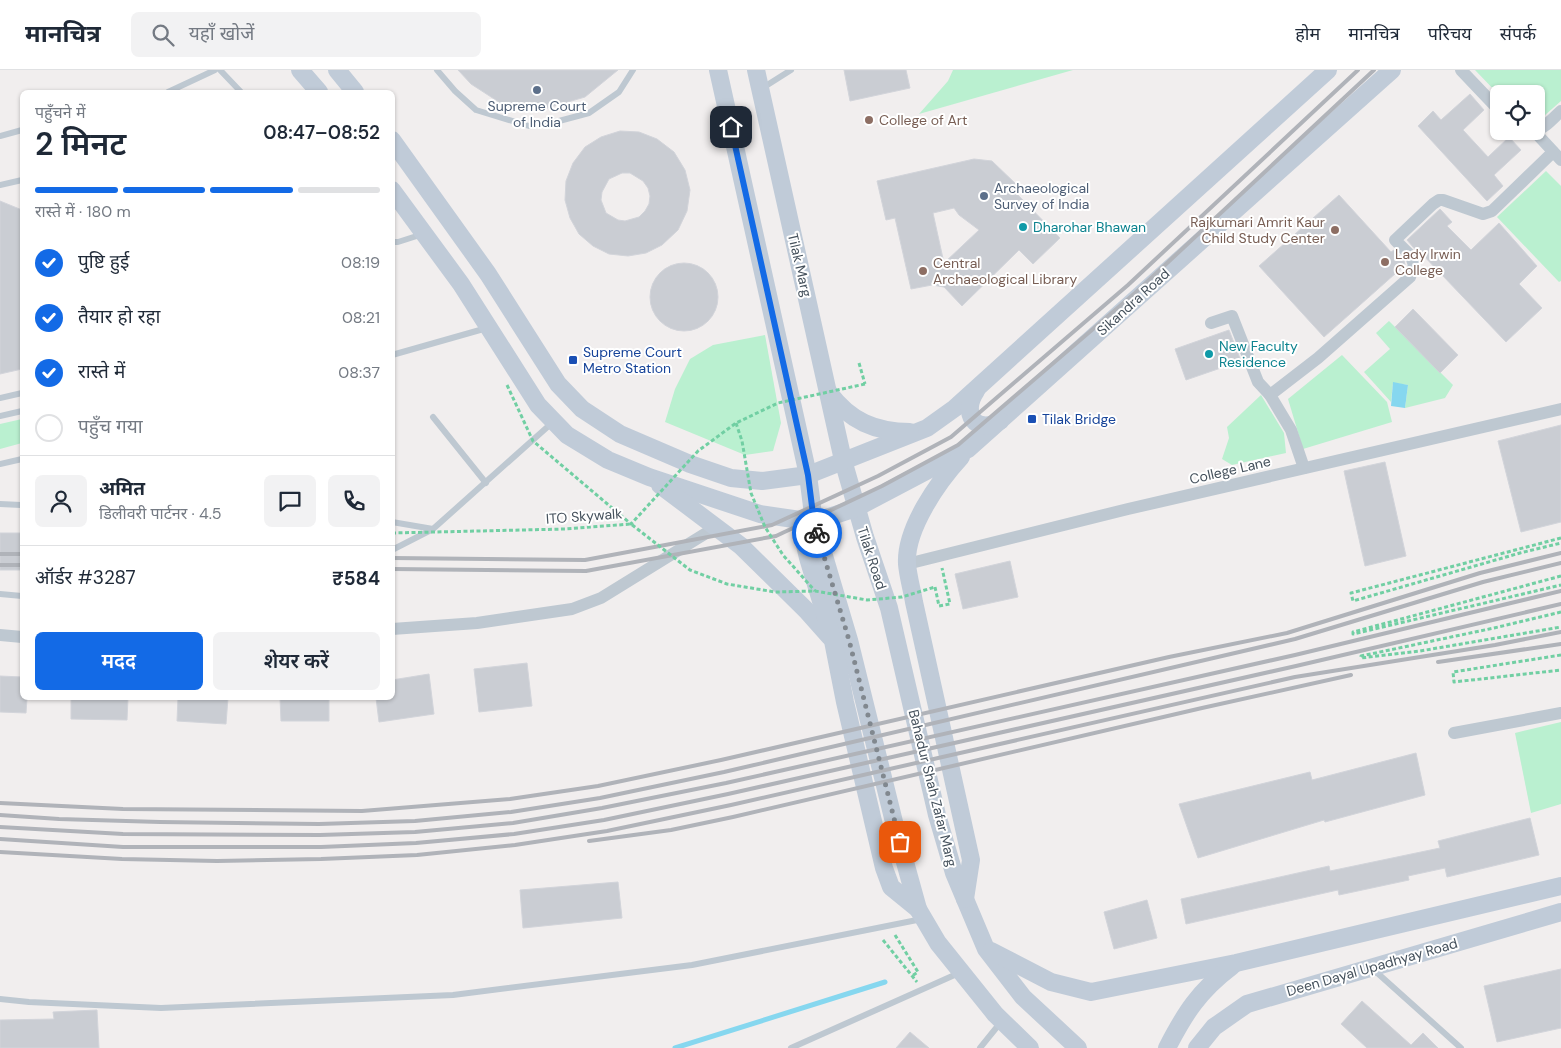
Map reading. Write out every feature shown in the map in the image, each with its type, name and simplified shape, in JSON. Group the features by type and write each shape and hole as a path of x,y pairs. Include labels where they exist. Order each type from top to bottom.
{"main road":[{"path":"300,70 317,90"},
{"path":"337,70 354,90"},
{"path":"718,70 808,475 806,521 808,558 834,641 845,702 884,868 891,887 920,914 938,943 961,972 1002,1021 1030,1048"},
{"name":"Tilak Marg","path":"756,70 843,460"},
{"path":"395,144 488,274 558,384 582,409 623,435 690,464 731,478 762,481 808,475 927,428 948,413 976,391 1328,70"},
{"name":"Sikandra Road","path":"806,521 856,508 968,449 1392,70"},
{"path":"395,194 461,284 538,405 567,436 608,460 649,477 760,514 806,521"},
{"path":"976,391 970,400 969,409 971,417 983,425 991,426 1000,421"},
{"path":"829,392 841,407 865,424 893,432 917,432"},
{"path":"608,460 623,435"},
{"path":"965,899 971,860 907,564 913,531 923,510 949,470 968,449"},
{"name":"Tilak Road","path":"843,460 865,537 889,608"},
{"path":"649,477 741,546 806,610 834,641"},
{"path":"806,521 854,661 895,826 920,914"},
{"path":"889,608 914,602"},
{"name":"Bahadur Shah Zafar Marg","path":"889,608 937,815 954,873 986,949 1023,997 1078,1048"},
{"path":"986,949 1050,982 1091,992 1236,963 1561,886"},
{"name":"Deen Dayal Upadhyay Road","path":"1197,1048 1214,1027 1247,1004 1561,912"},
{"path":"1167,1048 1182,1018 1198,997 1216,978 1236,963"}],"street":[{"path":"1461,70 1490,101"},
{"path":"1545,125 1561,111"},
{"path":"1270,395 1318,358 1410,277 1414,265 1410,256 1395,240 1433,204 1439,200 1444,200 1483,214 1492,211 1557,156 1542,140"},
{"path":"1211,323 1232,316 1258,382 1270,395 1291,430 1304,468"},
{"name":"College Lane","path":"907,564 1304,468 1561,409"},
{"path":"395,629 477,623 572,608 601,598 716,527"},
{"path":"0,635 20,637"},
{"path":"1454,733 1561,713"}],"lane":[{"path":"172,90 215,70"},
{"path":"220,70 239,90"},
{"path":"437,70 455,91 476,110 528,126 559,121 589,113 619,92 633,70"},
{"path":"760,90 791,70"},
{"path":"0,136 20,131"},
{"path":"0,185 20,180"},
{"path":"395,242 424,233"},
{"path":"395,354 488,327"},
{"path":"0,398 20,393"},
{"path":"0,416 20,411"},
{"path":"433,417 486,483"},
{"path":"395,548 433,529 554,422"},
{"path":"0,464 20,459"},
{"path":"0,504 20,505"},
{"path":"395,523 433,529"},
{"path":"0,594 20,596"},
{"path":"0,999 161,1008 453,995 692,965 920,914"},
{"path":"1371,967 1460,1048"},
{"path":"791,1048 961,972"},
{"path":"980,1048 1002,1021"}],"path":[{"path":"507,385 533,441 631,524 698,451 736,423 778,403 865,384 858,363"},
{"path":"736,423 742,441 751,493 765,526 783,555 815,591"},
{"name":"ITO Skywalk","path":"395,533 565,529 631,524 690,570 726,584 775,592 815,591 867,600 902,597 935,588 939,606 950,604 939,555"},
{"path":"1561,538 1351,593 1353,601 1561,543"},
{"path":"1561,576 1353,632 1353,634 1561,585"},
{"path":"1561,612 1361,656 1361,658 1420,651 1561,627"},
{"path":"1561,655 1453,672 1454,682 1561,670"},
{"path":"895,935 918,972 912,976"},
{"path":"883,940 922,987"}],"green space":[{"path":"953,70 1073,70 919,114 948,81"},
{"path":"1475,70 1561,70 1561,101 1545,115 1545,85 1490,86"},
{"path":"1546,171 1561,186 1561,281 1559,282 1497,217"},
{"path":"1389,321 1453,385 1445,398 1405,408 1408,385 1393,383 1391,402 1364,372 1390,349 1376,333"},
{"path":"765,335 781,423 773,451 745,455 665,422 675,389 690,359 713,345"},
{"path":"1342,355 1387,402 1392,422 1303,449 1288,399"},
{"path":"1261,395 1284,433 1286,453 1232,465 1222,459 1229,438 1227,427"},
{"path":"20,419 20,444 0,449 0,424"},
{"path":"1561,722 1561,804 1531,813 1515,733"}],"water":[{"path":"1393,382 1408,385 1405,408 1391,406"}],"building":[{"name":"Supreme Court of India","path":"458,70 618,70 585,97 544,109 505,106 471,84"},
{"path":"844,70 906,70 910,88 850,101"},
{"path":"1470,94 1484,110 1463,130 1488,157 1506,140 1512,140 1521,150 1494,175 1503,186 1487,201 1418,126 1433,111 1441,120"},
{"path":"620,131 639,132 657,139 674,152 685,170 690,190 687,211 678,230 662,245 646,253 628,256 609,254 593,246 579,234 570,218 565,200 566,181 573,163 585,147 601,137","holes":["622,173 630,173 643,181 648,188 649,204 639,217 625,221 618,220 606,213 601,200 602,192 609,179"]},
{"name":"Dharohar Bhawan","path":"974,159 992,161 1018,186 1013,190 1060,238 1033,264 1019,250 962,306 944,287 932,285 911,289 895,218 886,220 877,181","holes":["954,208 959,215 979,230 944,263 933,213"]},
{"name":"Rajkumari Amrit Kaur Child Study Center","path":"1339,195 1391,252 1394,250 1404,260 1405,265 1324,337 1259,266"},
{"path":"0,201 20,209 20,369 0,374"},
{"path":"1440,209 1452,222 1447,226 1471,250 1499,223 1537,266 1519,284 1542,308 1506,342 1407,240"},
{"path":"684,263 697,266 708,273 715,284 718,297 715,310 708,321 697,328 684,331 671,328 660,321 653,310 650,297 653,284 660,273 671,266"},
{"path":"1413,309 1458,355 1440,373 1395,327"},
{"name":"New Faculty Residence","path":"1229,330 1241,361 1186,380 1175,349"},
{"path":"1561,425 1561,522 1521,532 1498,441"},
{"path":"1385,462 1406,556 1365,566 1344,471"},
{"path":"0,533 20,533 20,570 0,570"},
{"path":"1010,561 1018,597 963,609 955,574"},
{"path":"527,663 532,706 479,712 474,669"},
{"path":"429,674 434,714 379,722 376,700 395,700 395,680"},
{"path":"0,676 20,677 20,700 27,700 26,713 0,712"},
{"path":"71,700 128,700 127,720 71,719"},
{"path":"178,700 228,700 226,724 177,721"},
{"path":"280,700 329,700 329,721 281,721"},
{"path":"1416,753 1425,795 1325,822 1324,820 1198,858 1179,804 1310,772 1312,780"},
{"path":"1530,818 1539,855 1447,877 1445,868 1408,876 1409,880 1339,895 1338,890 1186,924 1181,899 1329,866 1330,871 1440,848 1438,841"},
{"path":"618,882 622,918 523,928 520,890"},
{"path":"1147,900 1157,938 1114,949 1104,912"},
{"path":"1561,969 1561,1028 1497,1042 1484,986"},
{"path":"1362,1001 1411,1045 1423,1033 1438,1048 1367,1048 1341,1024"},
{"path":"97,1010 99,1048 0,1048 0,1020 54,1019 53,1012"},
{"path":"910,1032 929,1048 896,1048"}],"waterway":[{"path":"675,1048 885,982"}],"railway":[{"path":"395,558 585,560 772,525 878,476 951,437 1128,285 1358,70"},
{"path":"395,569 586,571 776,536 882,486 958,445 1135,293 1374,70"},
{"path":"0,803 123,809 362,811 510,799 598,786 721,760 1169,657 1287,633 1480,573 1561,553"},
{"path":"0,554 20,554"},
{"path":"0,815 160,822 319,824 415,821 511,812 600,798 724,772 1295,639 1483,582 1561,563"},
{"path":"0,565 20,565"},
{"path":"0,827 123,834 320,835 415,832 513,823 602,808 726,783 1295,655 1561,591"},
{"path":"0,839 123,847 321,847 416,843 514,834 604,820 728,794 1296,666 1561,604"},
{"path":"0,852 122,859 217,861 417,855 515,845 607,831 731,805 1295,677 1495,645 1561,632"},
{"path":"1438,662 1561,644"},
{"path":"589,841 671,830 733,817 1351,675"}],"way so far":[{"path":"817,533 849,640 900,842"}],"place":[{"name":"Supreme Court of India","path":"537,90"},
{"name":"College of Art","path":"869,120"},
{"name":"Archaeological Survey of India","path":"984,196"},
{"name":"Dharohar Bhawan","path":"1023,227"},
{"name":"Rajkumari Amrit Kaur Child Study Center","path":"1335,230"},
{"name":"Lady Irwin College","path":"1385,262"},
{"name":"Central Archaeological Library","path":"923,271"},
{"name":"New Faculty Residence","path":"1209,354"},
{"name":"Supreme Court‌ Metro Station","path":"573,360"},
{"name":"Tilak Bridge","path":"1032,419"}],"route":[{"path":"731,127 808,475 817,533"}]}
